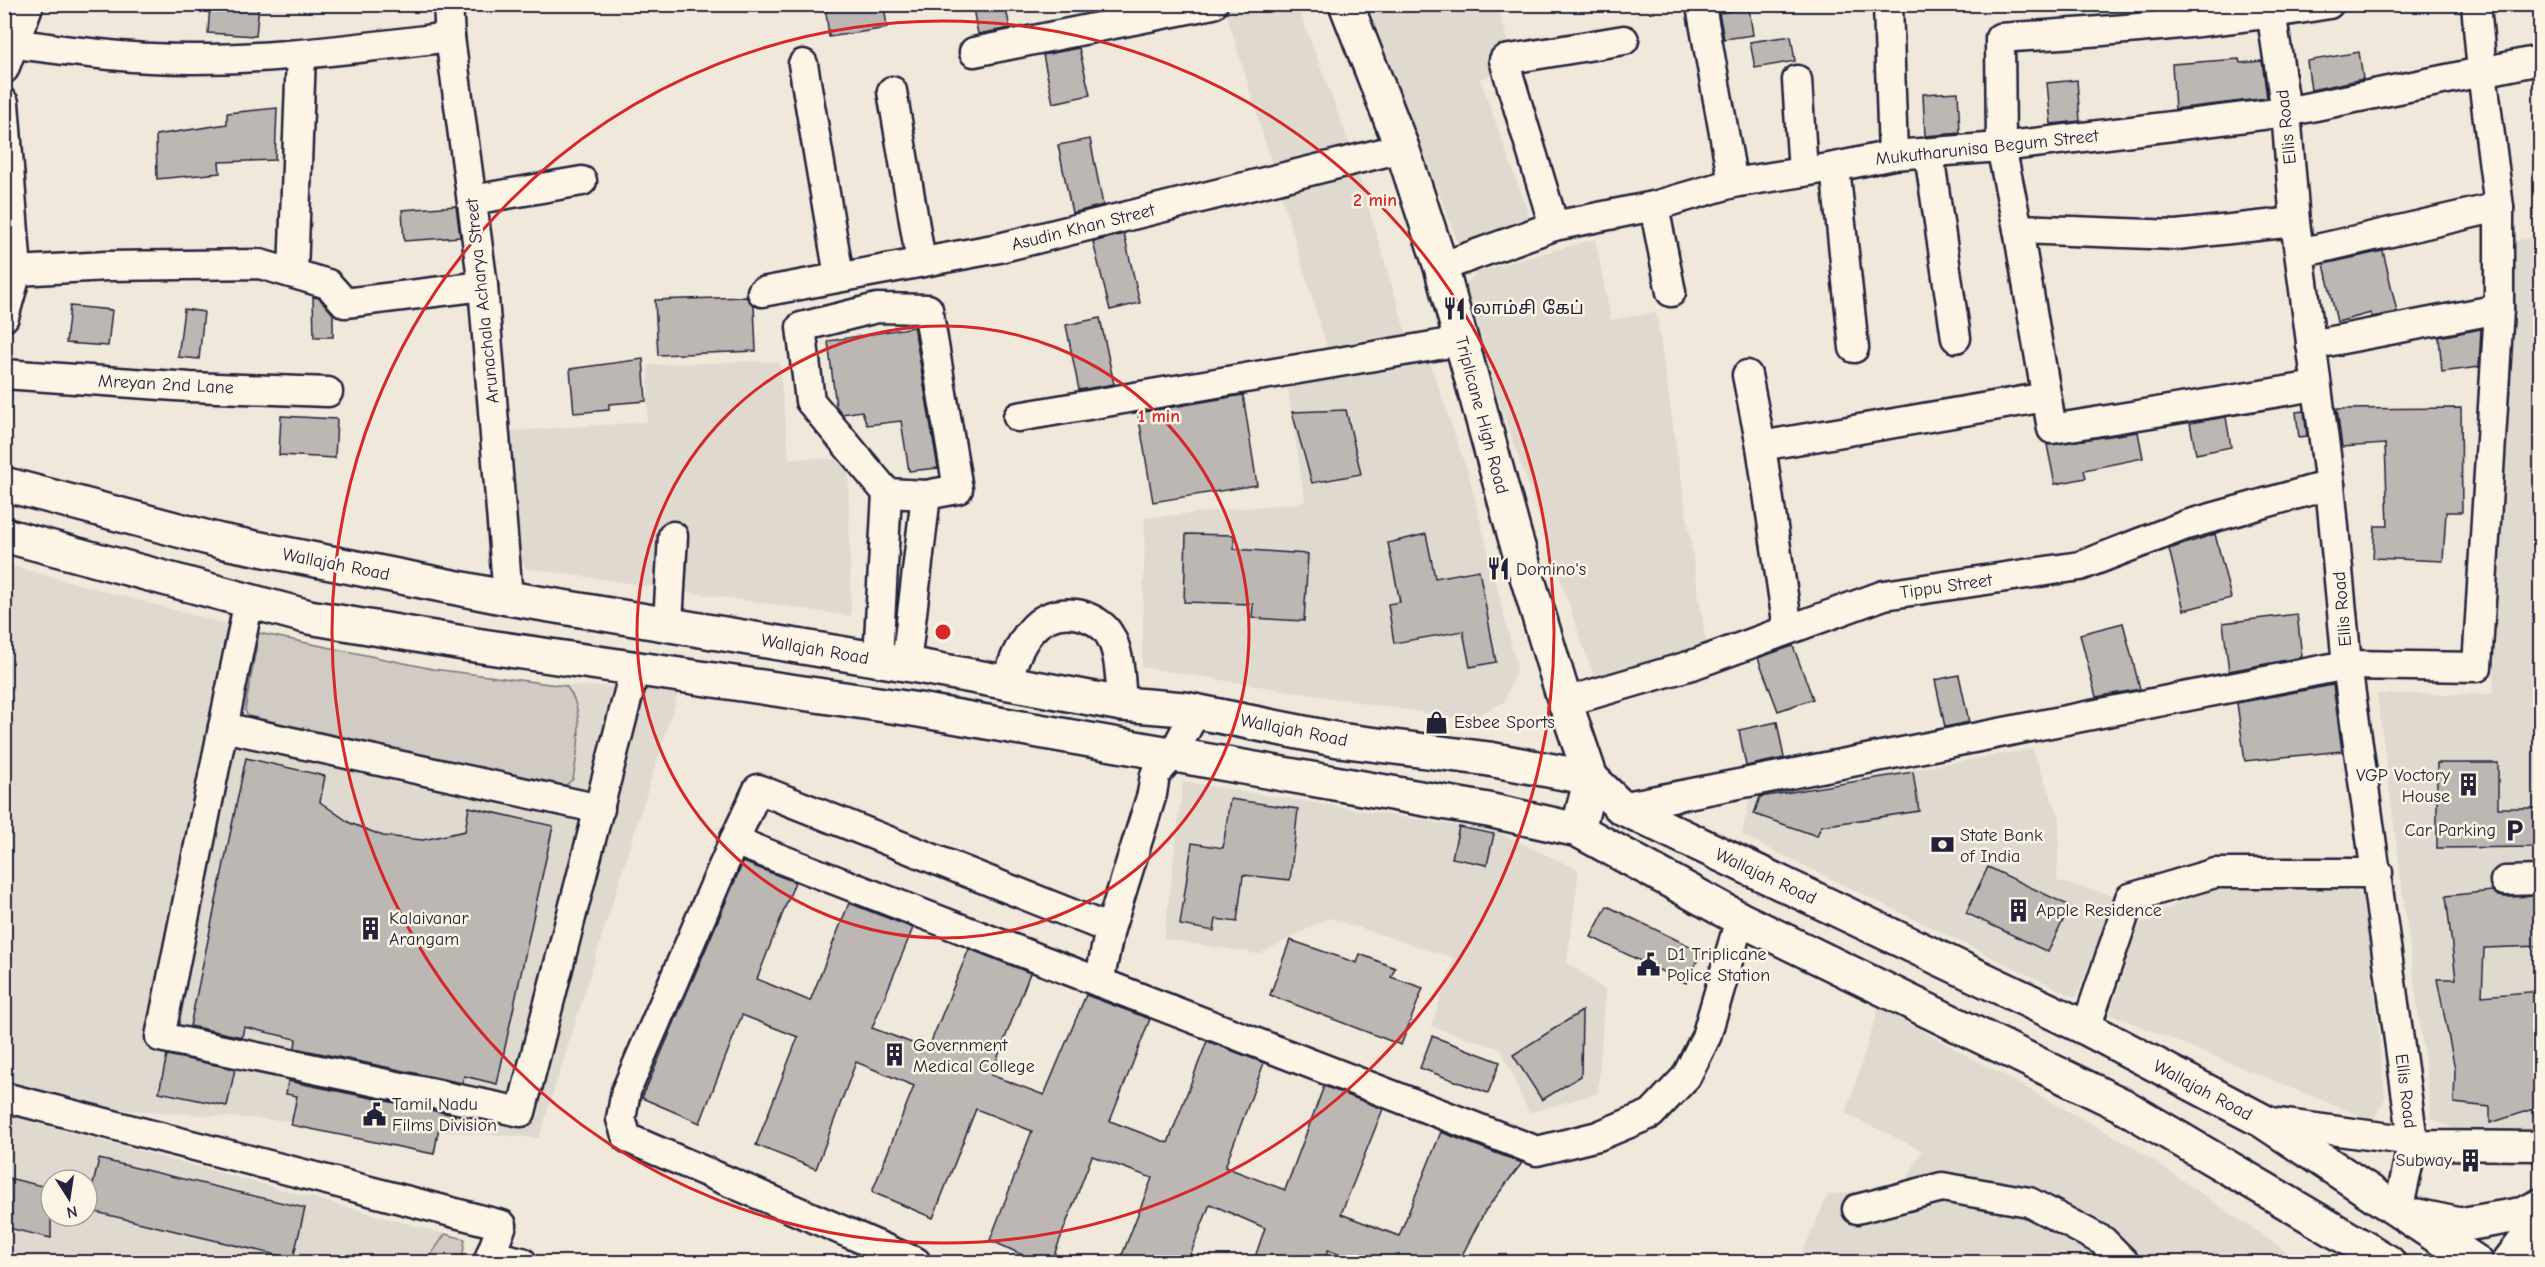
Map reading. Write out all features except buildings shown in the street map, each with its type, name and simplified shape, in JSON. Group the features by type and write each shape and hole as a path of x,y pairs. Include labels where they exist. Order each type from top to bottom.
{"main road":[{"name":"Triplicane High Road","path":"1346,4 1402,148 1441,267 1515,537 1564,702 1591,778"},
{"name":"Wallajah Road","path":"4,483 220,541 508,598 668,623 1122,704 1196,711 1339,740 1489,759 1591,778 1621,807 2086,1028 2263,1121 2476,1263"},
{"path":"4,535 309,617 476,645 919,710 1488,810 1578,830 1740,919 2122,1105 2362,1254 2388,1263"},
{"path":"1578,830 1591,778"},
{"path":"2398,1212 2460,1225 2524,1214 2541,1206"},
{"path":"2509,1263 2541,1222"}],"street":[{"path":"28,4 8,53 151,58 301,55 450,37"},
{"name":"Arunachala Acharya Street","path":"448,4 450,37 483,286 508,598"},
{"path":"974,52 1213,4"},
{"path":"1888,4 1893,155"},
{"path":"2316,386 2052,429 2018,229 2001,147 2000,38 2153,16 2330,4"},
{"path":"1621,807 2347,665 2477,666 2499,309 2499,207 2476,4"},
{"path":"1701,6 1733,183"},
{"name":"Ellis Road","path":"2271,9 2286,112 2295,222 2330,485 2347,665 2378,873 2413,1141 2398,1212"},
{"path":"1554,226 1504,60 1624,40"},
{"path":"293,273 301,55"},
{"name":"Mukutharunisa Begum Street","path":"1441,267 1554,226 1654,206 1733,183 1835,167 1893,155 2001,147 2286,112 2541,60"},
{"path":"803,64 839,276"},
{"path":"1797,80 1803,172"},
{"path":"892,91 921,262"},
{"path":"4,103 17,271 4,317"},
{"name":"Asudin Khan Street","path":"762,292 999,248 1402,148"},
{"path":"1929,154 1956,338"},
{"path":"1835,167 1854,348"},
{"path":"472,200 582,181"},
{"path":"1654,206 1671,292"},
{"path":"2300,253 2499,207"},
{"path":"2018,229 2176,236 2295,222"},
{"path":"17,271 108,266 260,264 328,284 345,303 483,286"},
{"path":"887,493 926,495 958,489 928,309 877,308 801,327 810,401 887,493 892,662"},
{"path":"2311,345 2499,309"},
{"path":"1018,417 1462,341"},
{"name":"Mreyan 2nd Lane","path":"4,374 190,387 328,392"},
{"path":"1747,375 1761,446 1788,629"},
{"path":"1761,446 2046,397"},
{"name":"Tippu Street","path":"1564,702 1692,665 1884,595 2080,566 2186,525 2330,485"},
{"path":"892,662 926,495"},
{"path":"668,623 673,536"},
{"path":"249,600 159,1037 521,1112 635,668"},
{"path":"1006,682 1017,648 1036,624 1062,613 1085,615 1106,630 1114,647 1122,704"},
{"path":"1098,982 1110,929 1152,794 1155,775 1173,754 1196,711"},
{"path":"223,727 600,808"},
{"path":"916,1263 627,1138 621,1119 626,1090 758,789 1110,929"},
{"path":"734,841 1537,1151 1598,1136 1650,1114 1686,1077 1706,1037 1740,919"},
{"path":"2086,1028 2130,898 2215,873 2378,873"},
{"path":"2505,881 2541,880"},
{"path":"4,1097 502,1225 490,1259 522,1263"},
{"path":"2263,1121 2413,1141 2424,1145 2541,1146"},
{"path":"1857,1209 1942,1187 2029,1202 2103,1240 2124,1263"}],"shaded area":[{"path":"1224,5 1297,5 1349,143 1410,346 1331,361"},
{"path":"1368,5 1498,5 1514,66 1480,79 1535,232 1462,254"},
{"path":"2540,236 2540,1140 2485,1145 2432,1118 2377,694 2493,694 2516,241"},
{"path":"1595,239 1611,320 1656,312 1707,649 1594,677 1461,291 1477,272"},
{"path":"1425,348 1469,476 1517,667 1504,702 1468,720 1142,667 1145,518 1305,502 1285,370"},
{"path":"779,362 789,458 848,459 851,616 526,568 512,544 496,432 647,422 649,365"},
{"path":"4,564 259,633 433,669 566,686 680,687 539,1138 100,1108 5,1079"},
{"path":"259,633 433,669 566,686 576,706 579,731 573,779 566,785 553,785 248,717 245,710"},
{"path":"2032,749 2060,818 2057,881 2115,896 2076,998 1742,835 1750,798"},
{"path":"1183,782 1497,832 1579,870 1567,962 1605,990 1598,1093 1529,1113 1501,1049 1431,1026 1454,958 1329,918 1259,954 1164,939"},
{"path":"2216,883 2300,883 2365,893 2385,1098 2373,1121 2110,1014 2138,925"},
{"path":"1879,1007 2132,1146 2288,1253 2294,1262 1798,1262 1828,1195 1904,1184 1922,1150 1846,1114"},
{"path":"4,1114 445,1234 426,1262 5,1262"},
{"path":"445,1234 465,1239 462,1262 426,1262"}],"place":[{"name":"லாம்சி கேப்","path":"1455,308"},
{"name":"Domino's","path":"1498,569"},
{"name":"Esbee Sports","path":"1436,722"},
{"name":"VGP Voctory House","path":"2468,785"},
{"name":"Car Parking","path":"2514,830"},
{"name":"State Bank of India","path":"1942,845"},
{"name":"Apple Residence","path":"2018,910"},
{"name":"Kalaivanar Arangam","path":"371,928"},
{"name":"D1 Triplicane Police Station","path":"1649,964"},
{"name":"Government Medical College","path":"895,1055"},
{"name":"Tamil Nadu Films Division","path":"374,1114"},
{"name":"Subway","path":"2470,1160"}]}
